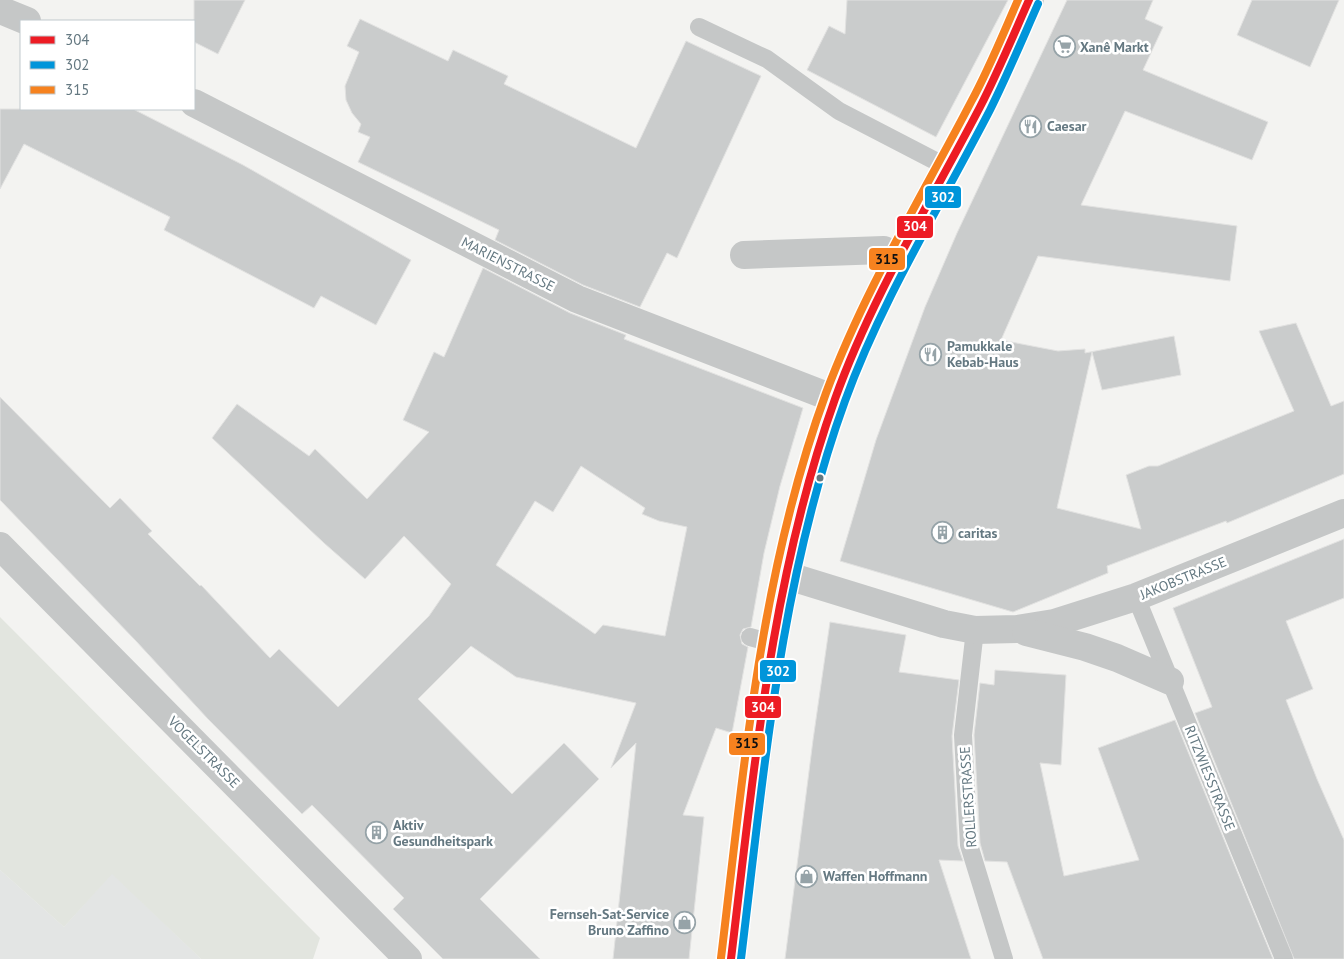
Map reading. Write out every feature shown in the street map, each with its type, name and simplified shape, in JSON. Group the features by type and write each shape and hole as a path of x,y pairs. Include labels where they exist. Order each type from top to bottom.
{"street":[{"path":"731,959 761,640 785,575 813,468 835,399 869,314 982,103 1029,0"},
{"path":"0,10 25,20"},
{"name":"MARIENSTRASSE","path":"195,104 577,299 835,399"},
{"path":"744,255 884,250"},
{"name":"JAKOBSTRASSE","path":"785,575 944,624 975,630 1017,630 1054,623 1136,597 1344,513"},
{"name":"VOGELSTRASSE","path":"0,546 408,959"},
{"name":"JAKOBSTRASSE","path":"1017,630 1084,647 1117,658 1170,681"}],"lane":[{"path":"700,27 767,59 839,111 947,167"},
{"name":"RITZWIESSTRASSE","path":"1136,597 1284,959"},
{"name":"ROLLERSTRASSE","path":"975,630 963,735 969,845 1004,959"}],"shaded area":[{"path":"0,617 320,938 313,959 201,959 112,874 64,927 0,870"},
{"path":"0,870 64,927 112,873 201,959 0,959"}],"building":[{"path":"194,0 245,0 218,54 195,42"},
{"path":"847,0 1008,0 936,137 807,70 829,26 845,34"},
{"path":"1067,0 1153,0 1145,19 1163,27 1143,70 1268,122 1252,160 1125,111 1081,205 1237,226 1230,281 1038,256 1001,340 1058,351 1085,349 1085,353 1174,336 1181,375 1102,390 1092,352 1057,508 1141,529 1126,475 1149,466 1158,466 1294,411 1259,331 1296,323 1331,406 1344,401 1344,474 1227,523 1226,521 1107,566 1108,573 1013,612 840,561 876,440 925,307 957,233"},
{"path":"1252,0 1339,0 1310,67 1237,35"},
{"path":"360,19 448,61 453,50 508,76 504,84 636,148 686,41 761,76 677,258 667,253 640,307 583,285 495,240 499,230 358,162 370,137 358,132 361,124 352,113 346,100 345,86 359,52 347,46"},
{"path":"0,109 135,110 243,165 411,260 376,325 321,296 314,308 164,230 170,217 24,144 0,189"},
{"path":"483,268 570,313 626,335 624,339 803,408 780,486 764,553 751,627 743,629 740,635 742,644 748,647 732,733 716,728 683,815 704,817 689,959 613,959 636,743 611,768 636,703 516,677 471,646 418,699 512,794 564,743 599,779 480,899 540,959 443,959 393,909 404,898 312,805 302,814 208,719 136,641 0,500 0,397 110,508 120,498 152,531 148,534 201,585 270,658 279,649 338,707 429,616 451,584 404,536 365,579 212,438 237,404 309,456 315,449 367,499 429,432 403,420 434,352 444,357","holes":["581,466 645,508 642,514 659,521 687,527 665,636 603,625 595,634 496,565 535,501 553,512"]},
{"path":"1344,539 1344,598 1286,621 1313,689 1286,700 1317,779 1344,840 1344,959 1294,959 1195,713 1212,707 1173,608"},
{"path":"830,622 906,635 899,672 959,680 952,736 958,846 963,861 939,860 971,959 785,959"},
{"path":"995,670 1066,675 1061,765 1040,763 1064,876 1139,860 1098,748 1175,720 1273,959 1043,959 1007,862 985,861 980,843 974,735 980,683 994,685"}],"transit line":[{"name":"315","path":"721,958 757,672 785,531 803,461 841,355 875,281 978,90 1018,0"},
{"name":"304","path":"731,959 757,746 768,676 780,605 813,467 835,399 866,323 980,107 1029,0"},
{"name":"302","path":"741,959 777,677 805,537 823,469 845,401 876,326 990,110 1038,4"}],"place":[{"name":"Xanê Markt","path":"1064,47"},
{"name":"Caesar","path":"1031,126"},
{"name":"Pamukkale Kebab-Haus","path":"931,354"},
{"name":"caritas","path":"942,533"},
{"name":"Aktiv Gesundheitspark","path":"377,833"},
{"name":"Waffen Hoffmann","path":"807,876"},
{"name":"Fernseh-Sat-Service Bruno Zaffino","path":"685,922"}]}
